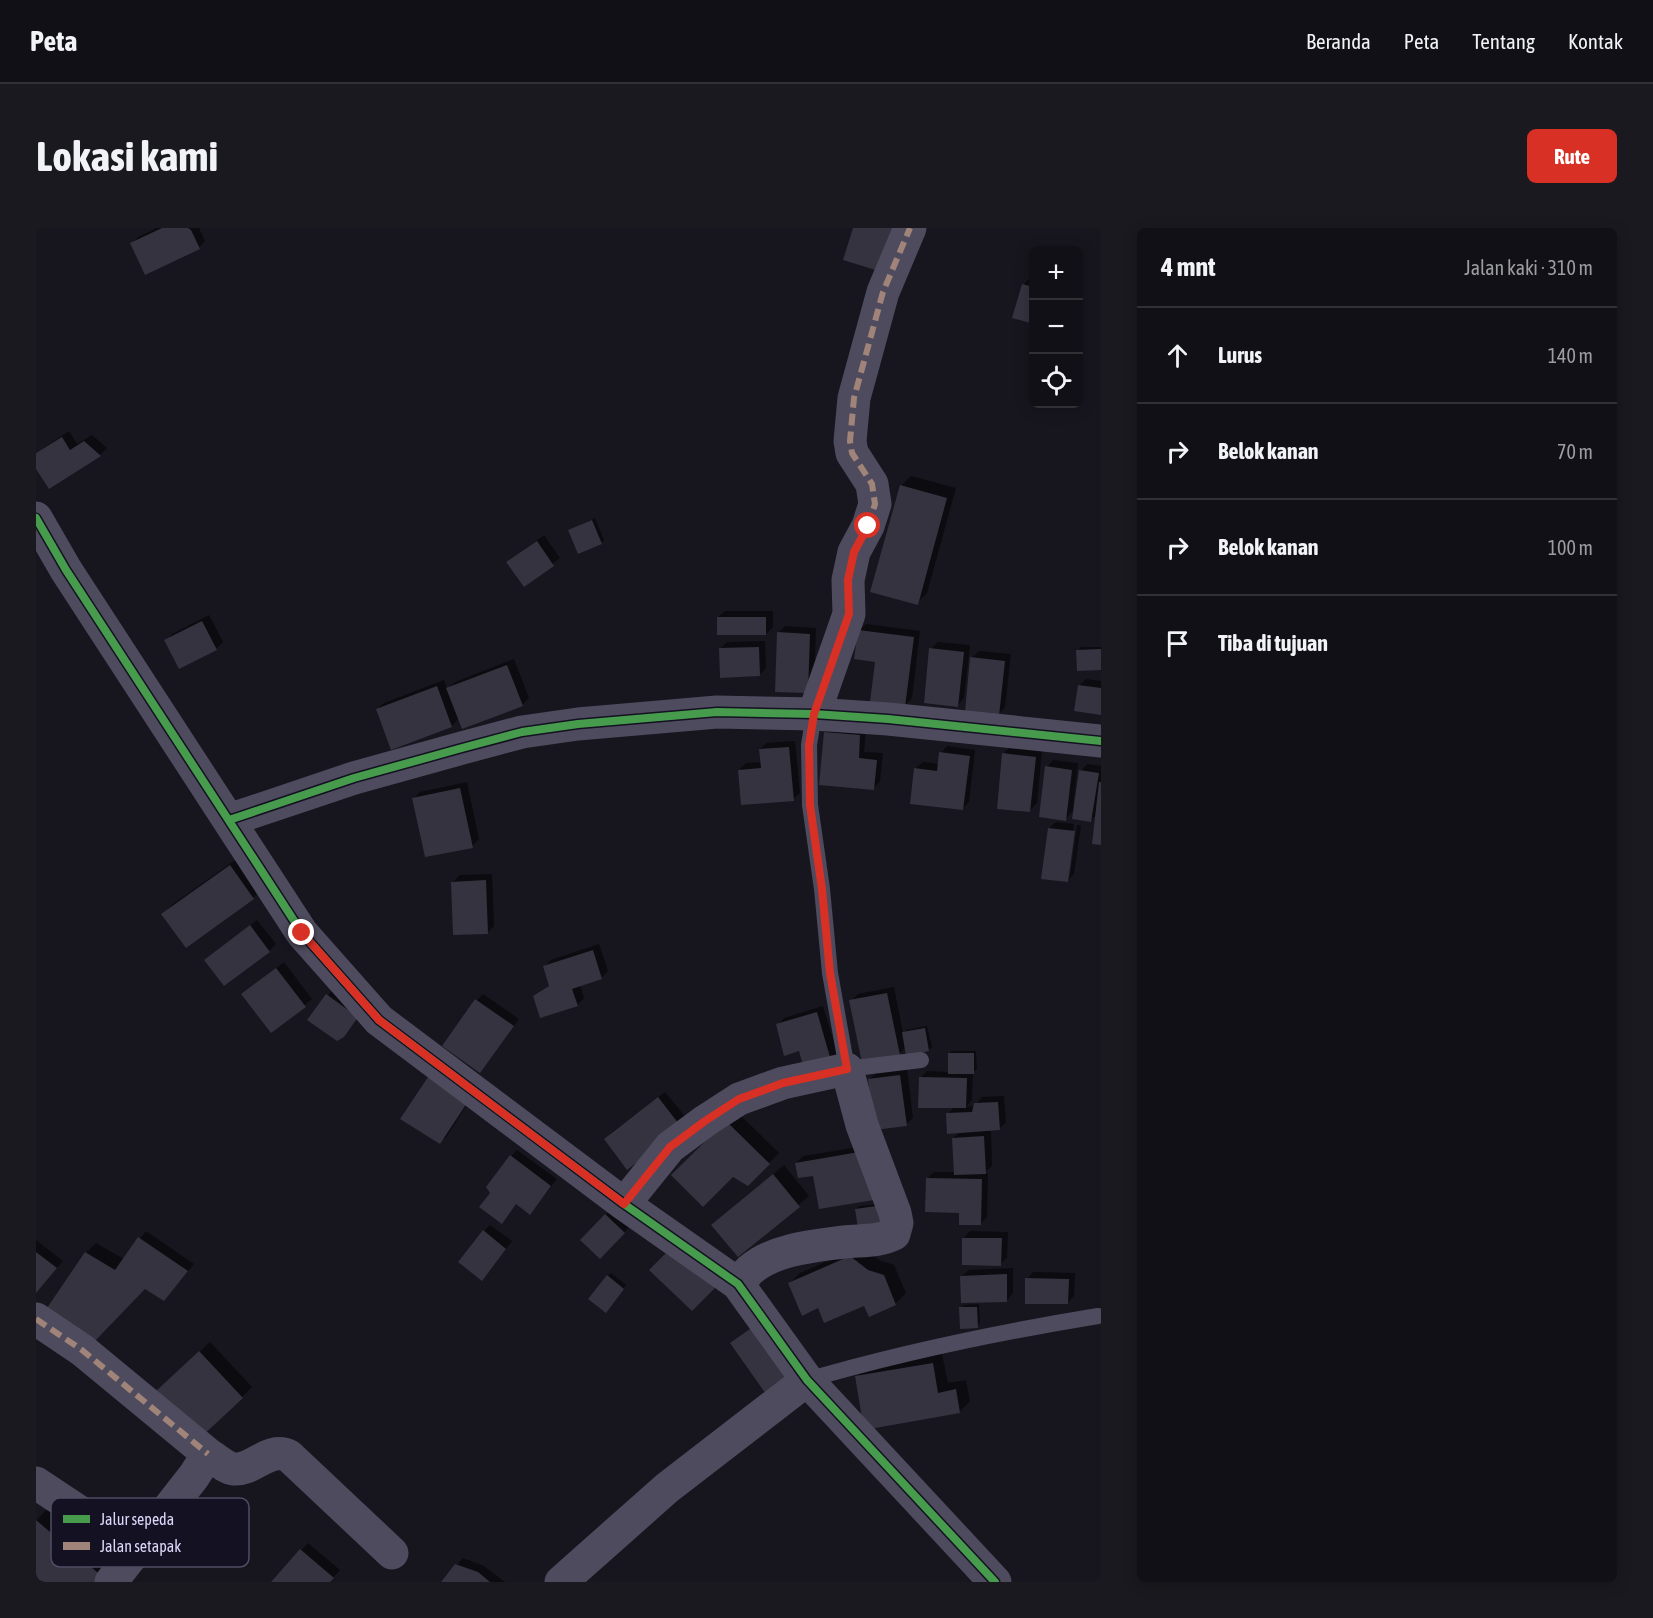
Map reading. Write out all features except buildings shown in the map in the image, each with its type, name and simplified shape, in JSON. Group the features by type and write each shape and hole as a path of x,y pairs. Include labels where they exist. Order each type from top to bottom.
{"street":[{"path":"814,714 849,614 848,580 854,552 868,526 875,504 872,484 852,453 850,441 854,398 883,292 910,228"},
{"path":"36,518 66,570 302,933 379,1020 624,1204 738,1284 807,1380 995,1582"},
{"path":"229,820 354,778 522,732 578,724 717,712 814,714 888,719 1101,741"},
{"path":"624,1204 670,1147 739,1099 783,1083 847,1069 862,1125 895,1213 897,1223 894,1234 874,1240 844,1242 782,1254 764,1260 750,1270 738,1284"},
{"path":"36,1319 82,1350 208,1454 234,1469 275,1454 286,1454 392,1553"},
{"path":"561,1582 667,1488 807,1380"},
{"path":"178,1498 208,1454"},
{"path":"36,1483 52,1498"}],"lane":[{"path":"814,714 809,745 810,805 822,889 830,973 847,1069 921,1060"},
{"path":"807,1380 851,1367 1006,1331 1098,1316"}],"marked path":[{"path":"814,714 849,614 848,580 854,552 868,526 875,504 872,484 852,453 850,441 854,398 883,292 910,228"},
{"path":"624,1204 670,1147 739,1099 783,1083 847,1069"},
{"path":"36,1319 82,1350 208,1454"}],"cycle path":[{"path":"36,518 66,570 302,933 379,1020 624,1204 738,1284 807,1380 995,1582"},
{"path":"229,820 354,778 462,748 522,732 578,724 717,712 814,714 888,719 1101,741"}],"route":[{"path":"302,933 379,1020 624,1204 670,1147 739,1099 783,1083 847,1069 830,973 819,859 810,805 809,745 814,714 844,634 849,614 848,580 854,552 868,526"}]}
